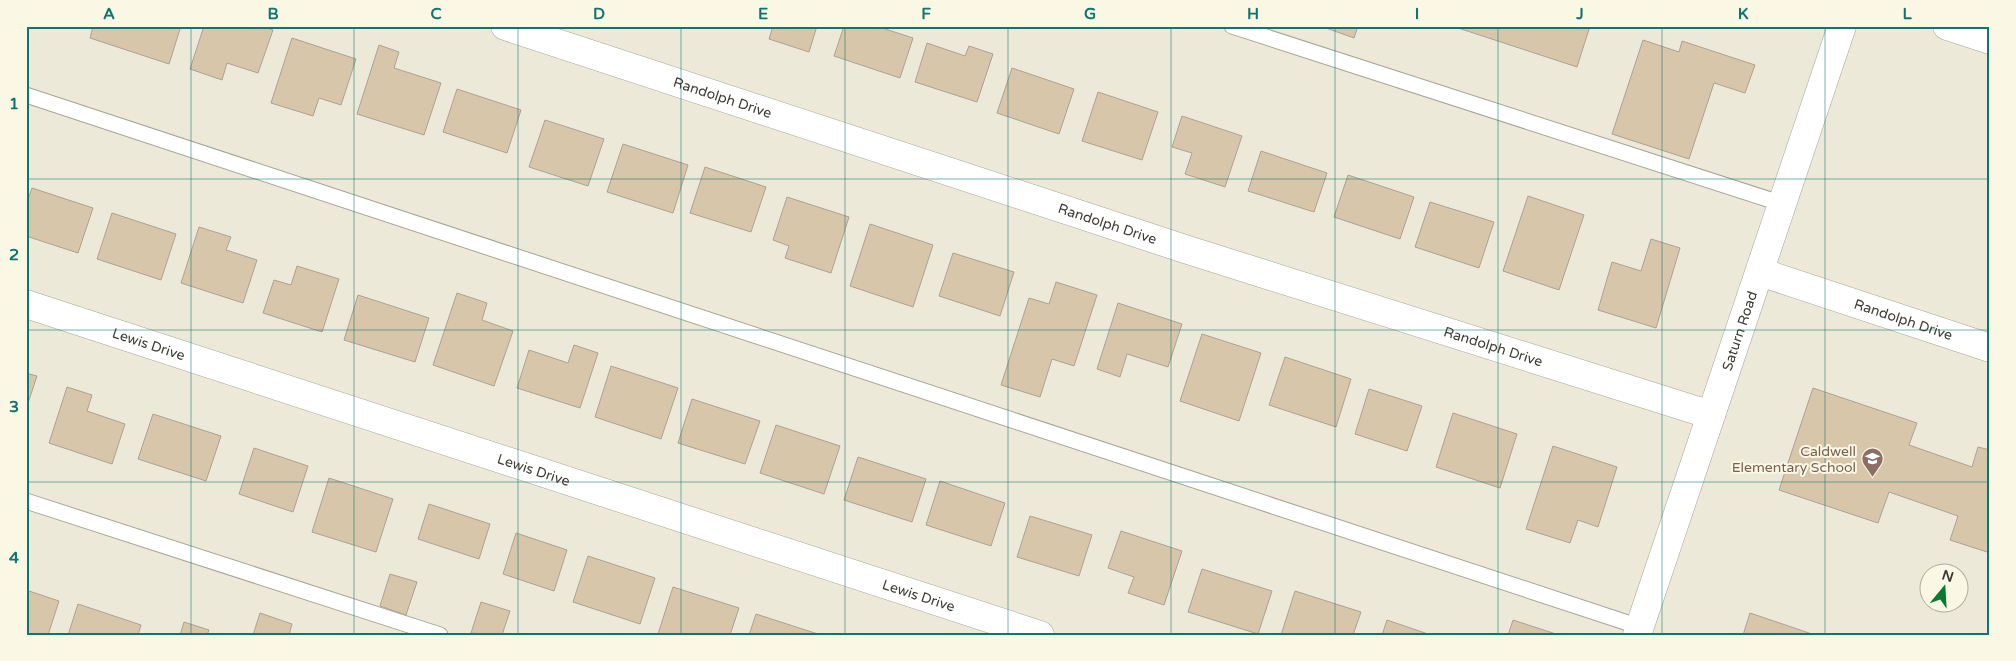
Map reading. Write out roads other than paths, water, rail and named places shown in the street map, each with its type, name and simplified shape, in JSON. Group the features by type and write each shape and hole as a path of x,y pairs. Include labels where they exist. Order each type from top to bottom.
{"street":[{"name":"Randolph Drive","path":"506,26 1178,247 1711,415"},
{"name":"Saturn Road","path":"1638,631 1842,26"},
{"path":"1948,26 1990,40"},
{"name":"Randolph Drive","path":"1760,272 1990,348"},
{"name":"Lewis Drive","path":"26,304 1040,635"}],"lane":[{"path":"1232,26 1783,204"},
{"path":"26,95 1638,631"},
{"path":"26,501 440,635"}],"place":[{"name":"Caldwell Elementary School","path":"1872,478"}]}
